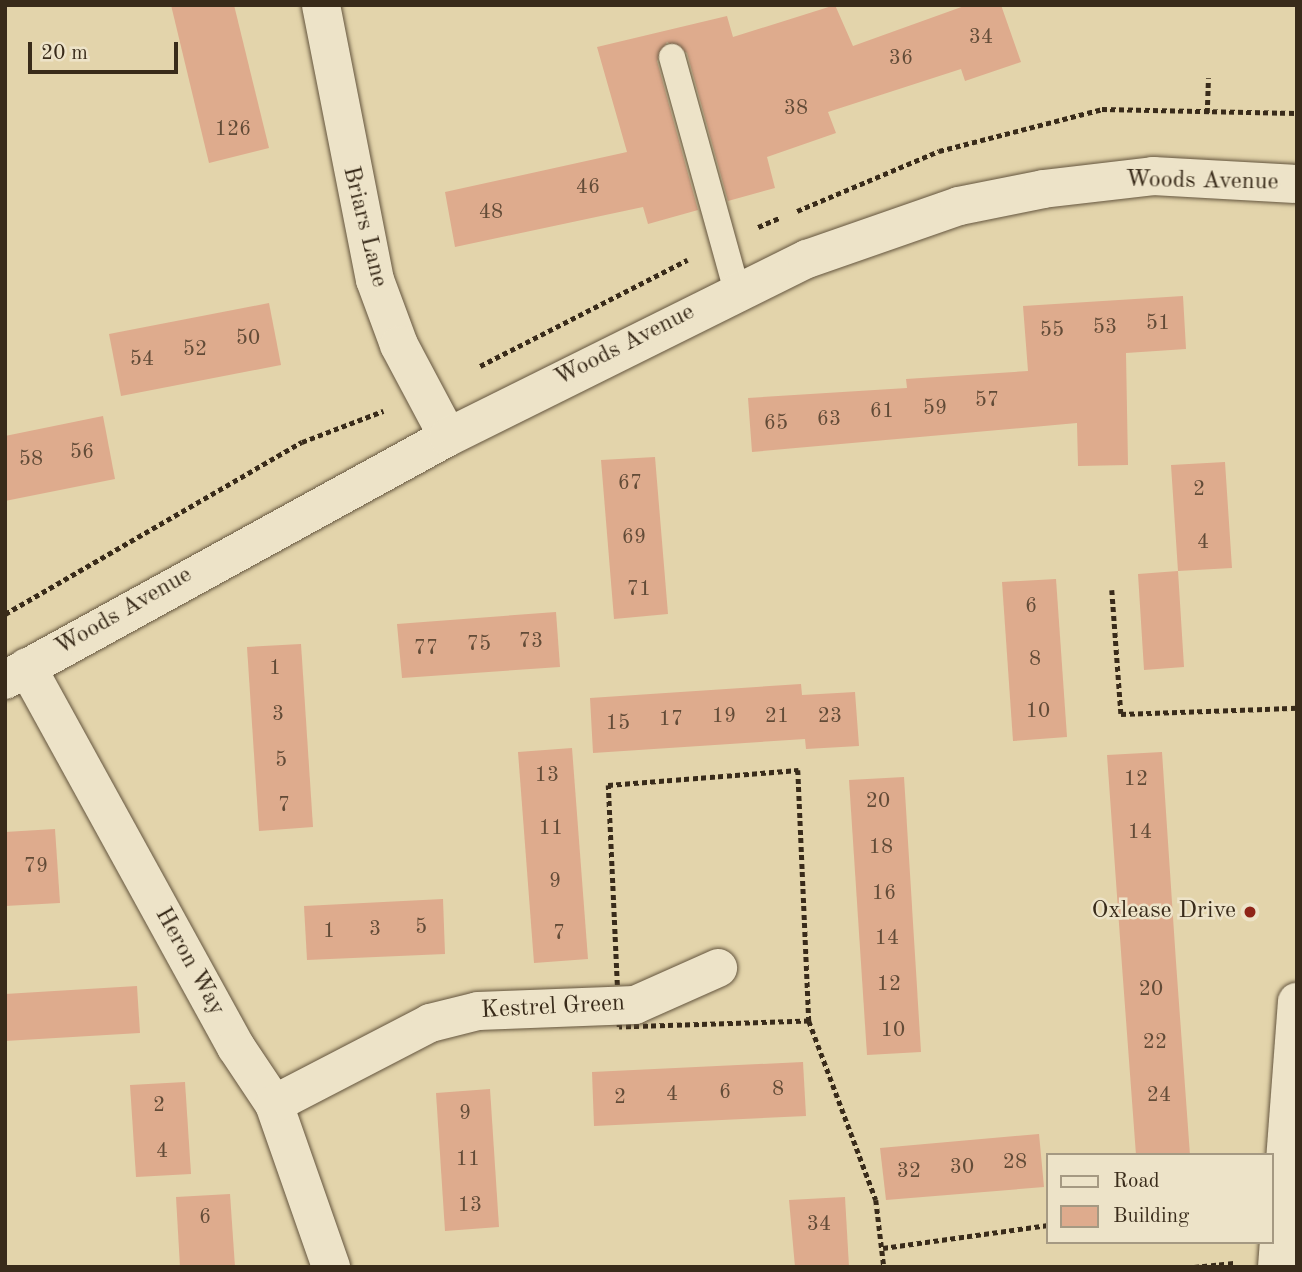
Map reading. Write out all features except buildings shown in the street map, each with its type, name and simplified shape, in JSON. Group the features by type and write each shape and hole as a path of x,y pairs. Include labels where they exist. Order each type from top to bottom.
{"street":[{"name":"Briars Lane","path":"321,5 374,280 400,345 448,436"},
{"name":"Woods Avenue","path":"16,673 448,436 737,288 882,231 1043,189 1153,176 1297,184"},
{"name":"Heron Way","path":"16,673 236,1046 274,1104 331,1267"},
{"name":"Kestrel Green","path":"274,1104 430,1023 478,1010 635,1005 718,968"},
{"path":"1277,1267 1297,1002"}],"lane":[{"path":"672,57 737,288"}],"path":[{"path":"1207,113 1208,78"},
{"path":"1036,125 1102,108 1207,113 1297,113"},
{"path":"1112,590 1121,714 1297,708"},
{"path":"809,1021 619,1027 608,785 798,770 809,1021 876,1200 884,1267"},
{"path":"882,1248 1046,1225"}],"place":[{"name":"Oxlease Drive","path":"1250,912"}]}
